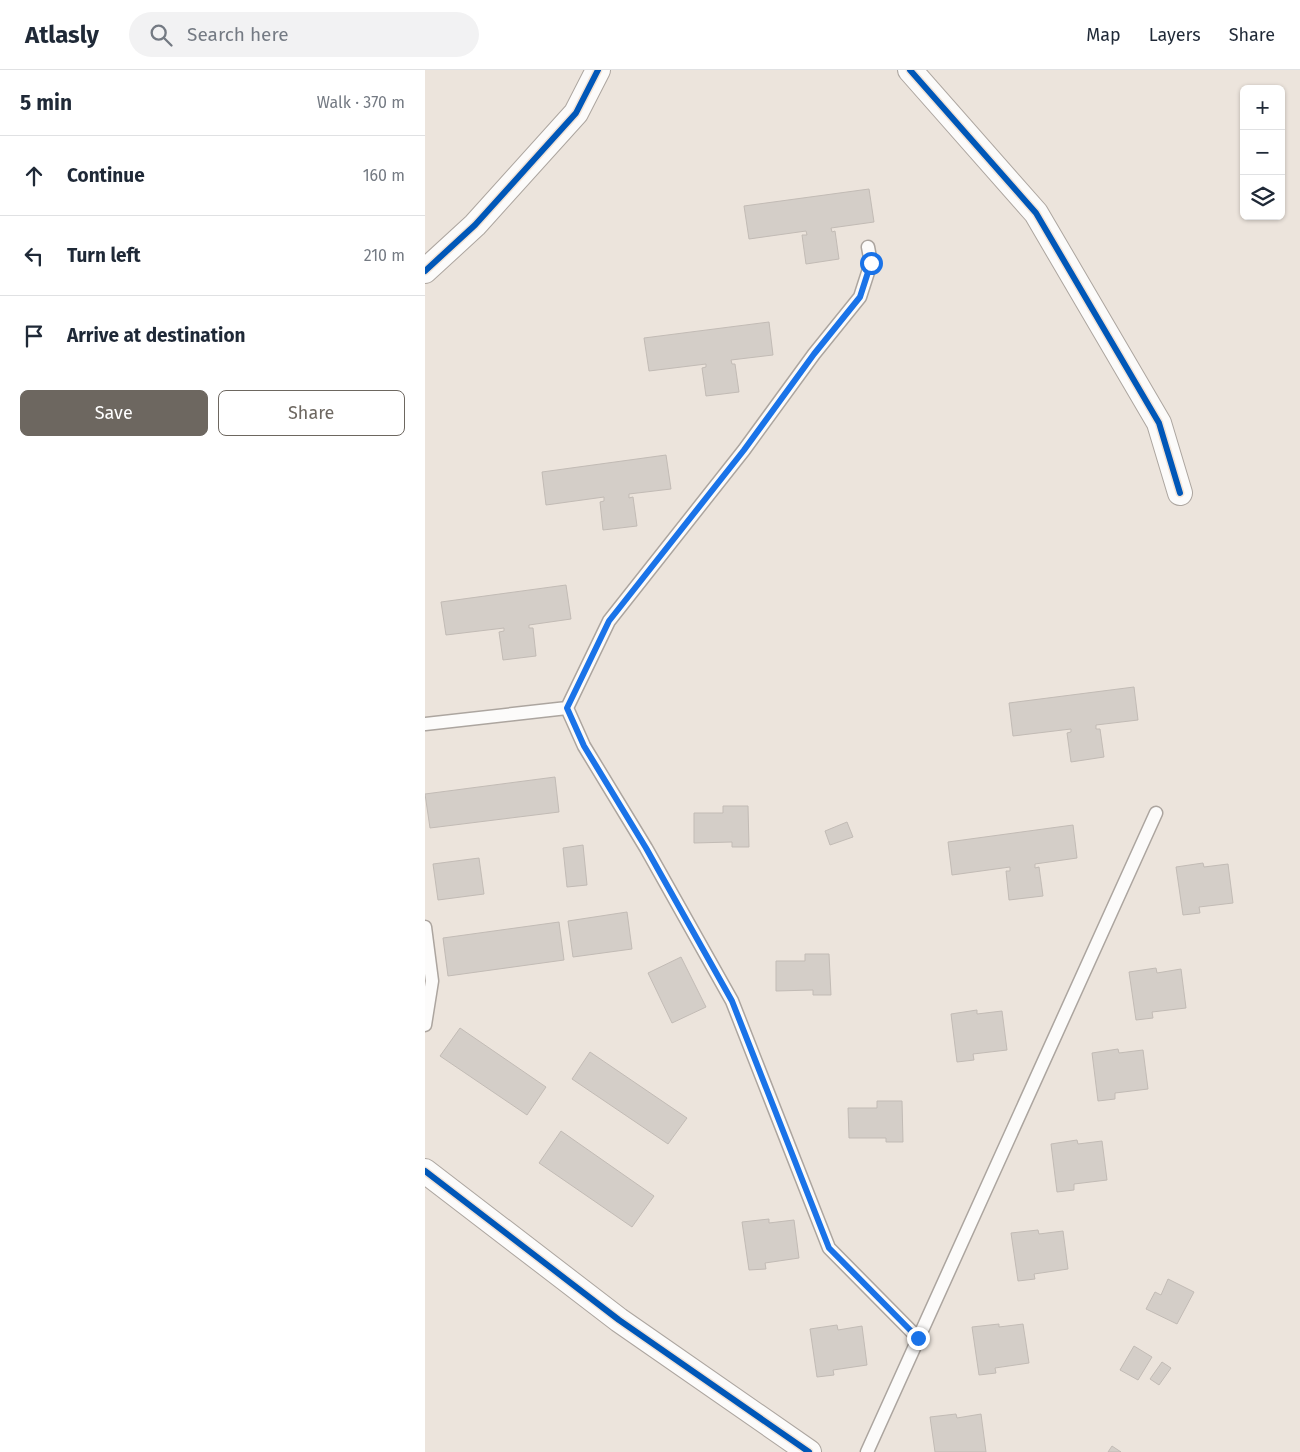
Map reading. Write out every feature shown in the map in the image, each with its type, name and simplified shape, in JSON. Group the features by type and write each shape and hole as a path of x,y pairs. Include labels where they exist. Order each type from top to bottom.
{"street":[{"path":"425,271 475,224 576,113 598,70"},
{"path":"911,70 1036,213 1159,423 1180,493"},
{"path":"425,1171 619,1320 809,1452"}],"lane":[{"path":"868,246 871,263 860,297 814,354 744,450 609,621 567,708 584,746 646,848 732,1001 829,1248 918,1338"},
{"path":"425,724 567,708"},
{"path":"867,1452 1156,813"},
{"path":"425,928 432,981 425,1026"}],"building":[{"path":"869,189 874,222 831,228 832,232 835,231 839,259 806,264 802,235 807,235 806,231 749,239 744,206"},
{"path":"769,322 773,355 731,360 732,364 735,364 739,392 706,396 702,368 706,367 706,364 649,371 644,338"},
{"path":"666,455 671,489 629,494 629,498 633,497 637,526 603,530 600,502 604,501 604,497 546,505 542,472"},
{"path":"566,585 571,619 529,625 529,628 533,628 536,656 503,660 499,632 504,631 504,628 446,635 441,602"},
{"path":"1134,687 1138,720 1096,725 1096,729 1100,729 1104,757 1071,762 1067,733 1071,732 1071,729 1013,736 1009,703"},
{"path":"555,777 559,812 430,828 425,794"},
{"path":"723,806 748,806 749,847 732,847 732,842 694,843 694,813 723,813"},
{"path":"847,822 853,837 830,845 825,831"},
{"path":"1073,825 1077,858 1035,864 1035,868 1039,867 1043,896 1009,900 1006,871 1010,871 1010,867 952,875 948,842"},
{"path":"583,845 587,885 567,887 563,848"},
{"path":"479,858 484,894 438,900 433,864"},
{"path":"1203,863 1204,867 1228,864 1233,903 1199,907 1200,913 1183,915 1176,867"},
{"path":"627,912 632,949 573,957 568,921"},
{"path":"559,922 564,960 448,976 443,938"},
{"path":"805,954 829,954 831,995 813,995 813,990 776,991 776,961 805,961"},
{"path":"681,957 706,1007 672,1023 648,973"},
{"path":"1156,968 1157,973 1181,969 1186,1008 1152,1012 1153,1018 1136,1020 1129,972"},
{"path":"977,1010 977,1014 1002,1011 1007,1050 973,1054 974,1060 957,1062 951,1014"},
{"path":"460,1028 546,1087 527,1115 440,1056"},
{"path":"1118,1049 1119,1053 1143,1050 1148,1089 1115,1093 1115,1099 1098,1101 1092,1053"},
{"path":"590,1052 687,1118 668,1144 572,1079"},
{"path":"877,1101 902,1101 903,1142 886,1142 886,1138 849,1138 848,1108 877,1108"},
{"path":"561,1131 654,1196 632,1227 539,1163"},
{"path":"1077,1140 1078,1144 1102,1141 1107,1180 1074,1184 1074,1190 1057,1192 1051,1144"},
{"path":"769,1219 769,1223 794,1220 799,1258 765,1263 766,1269 749,1270 742,1222"},
{"path":"1038,1230 1039,1234 1063,1231 1068,1269 1034,1274 1035,1279 1018,1281 1011,1233"},
{"path":"1168,1279 1194,1292 1177,1324 1146,1309 1155,1292 1161,1295"},
{"path":"999,1324 999,1327 1023,1324 1029,1363 995,1368 996,1373 979,1375 972,1327"},
{"path":"837,1325 838,1330 862,1326 867,1365 833,1370 834,1375 817,1377 810,1329"},
{"path":"1134,1346 1152,1357 1138,1380 1120,1370"},
{"path":"1162,1362 1171,1368 1159,1385 1150,1379"},
{"path":"956,1414 957,1418 981,1414 986,1452 935,1452 930,1417"},
{"path":"1112,1446 1121,1452 1108,1452"}],"cycle path":[{"path":"425,271 475,225 576,113 598,70"},
{"path":"910,70 1036,213 1159,423 1180,493"},
{"path":"425,1171 619,1320 809,1452"}],"route":[{"path":"871,263 860,297 814,354 744,450 609,621 567,708 584,746 646,848 732,1001 829,1248 918,1338"}]}
